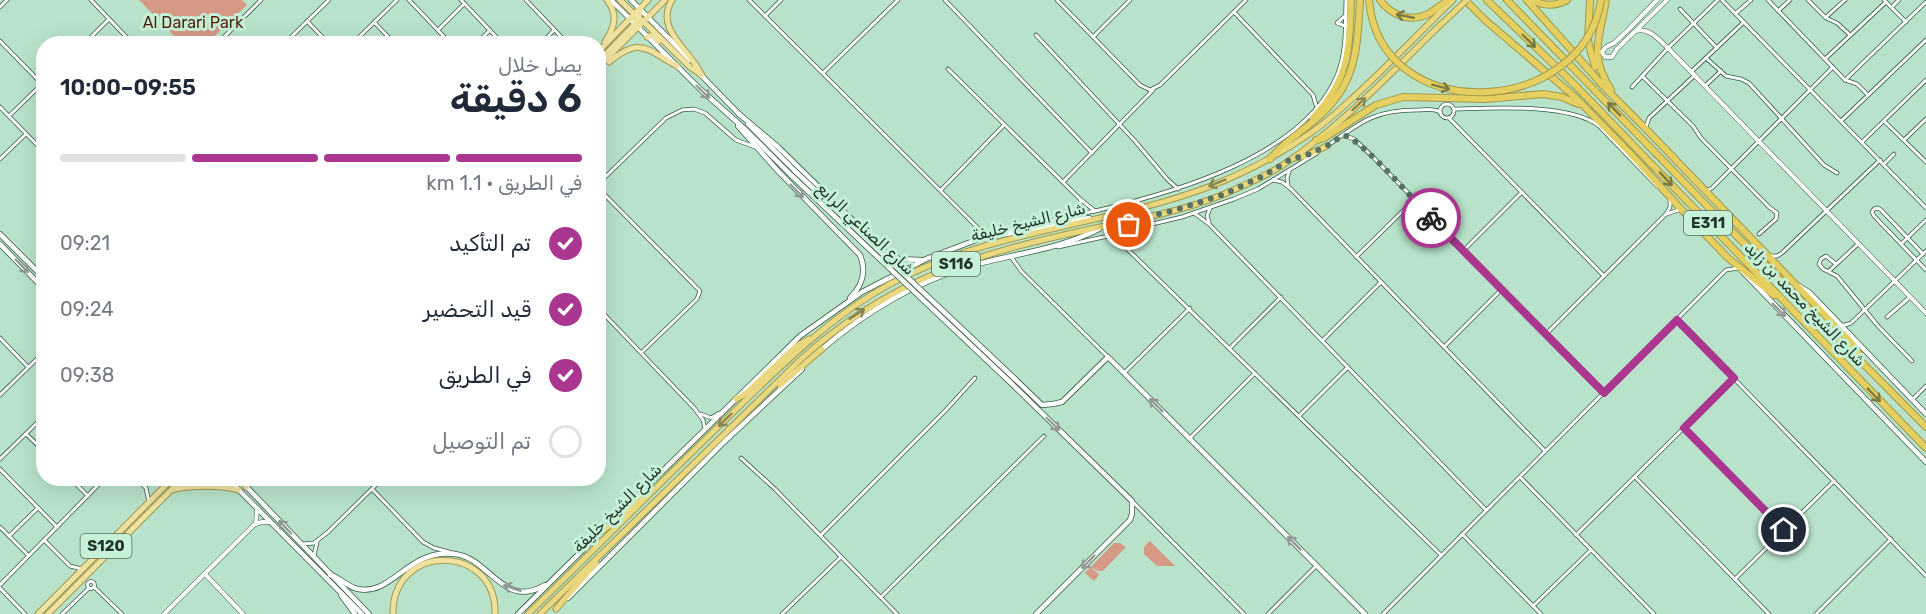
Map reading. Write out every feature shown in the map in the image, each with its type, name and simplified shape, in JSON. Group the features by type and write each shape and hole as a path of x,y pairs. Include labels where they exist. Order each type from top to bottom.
{"highway":[{"path":"1303,131 1330,98 1344,71 1350,43 1351,0"},
{"path":"1270,159 1279,148 1303,131 1333,104 1349,78 1356,53 1360,0"},
{"path":"1369,0 1372,20 1378,34 1385,48 1401,66 1434,86 1473,92 1513,88 1558,69 1575,55 1588,37 1595,23 1601,0"},
{"path":"1380,0 1391,12 1405,18 1419,17 1451,0"},
{"name":"شارع الشيخ خليفة","path":"528,614 813,337 864,299 925,267 982,246 1198,190 1270,159 1330,118 1430,23 1451,0"},
{"path":"1466,0 1485,20 1568,91 1630,153 1728,258 1784,303"},
{"name":"شارع الشيخ خليفة","path":"540,614 808,352 865,309 909,284 981,256 1172,211 1209,200 1261,177 1293,158 1361,102 1466,0"},
{"name":"شارع الشيخ محمد بن زايد","path":"1487,0 1576,86 1926,448"},
{"name":"شارع الشيخ محمد بن زايد","path":"1507,0 1926,427"},
{"path":"1527,0 1617,100 1848,339 1862,360"},
{"path":"1532,0 1547,5 1560,4 1567,0"},
{"path":"1590,0 1588,41 1593,61 1601,79 1617,100"},
{"path":"1606,0 1597,45 1597,57 1604,78 1617,100"},
{"path":"1316,140 1324,138 1376,105 1403,97 1467,99 1543,94 1562,97 1587,110"},
{"path":"1293,158 1305,156 1327,146"},
{"path":"1124,234 1127,227 1138,219"},
{"path":"736,399 745,394 798,344 813,337"},
{"path":"766,394 822,349"},
{"path":"604,530 657,487"},
{"path":"556,609 602,554"}],"main road":[{"path":"609,0 639,18"},
{"path":"606,40 614,25 614,14 609,0"},
{"path":"620,0 694,70"},
{"path":"631,0 639,18"},
{"path":"606,53 639,18 648,0"},
{"path":"606,59 653,0"},
{"path":"606,46 665,0"},
{"path":"672,0 666,15 668,27 674,38 691,56 702,75"},
{"name":"شارع الصناعي الرابع","path":"639,18 647,37 701,90 793,173 1013,381 1132,501"},
{"name":"شارع الصناعي الرابع","path":"639,18 677,46 793,173"},
{"path":"647,37 655,36 683,64 702,75"},
{"path":"606,63 621,53 634,48 649,49 677,66"},
{"path":"739,114 778,147 885,252 904,260 926,259"},
{"path":"730,116 756,147 860,255 864,270 862,281 853,295 840,307"},
{"path":"518,614 800,336 840,307 871,287 926,259 990,237 1101,217"},
{"path":"551,614 724,442 822,349 885,304 919,286 966,267 1077,239 1100,228"},
{"path":"0,234 36,270"},
{"path":"0,244 36,281"},
{"path":"1739,268 1926,462"},
{"path":"1796,285 1808,291 1926,414"},
{"path":"1108,357 1365,614"},
{"name":"شارع الصناعي الرابع","path":"1013,381 1042,405 1053,405 1062,402 1108,357"},
{"name":"S120","path":"38,614 167,486"},
{"name":"S120","path":"47,614 92,570 167,486"},
{"path":"172,486 179,488 229,487 238,490"},
{"path":"234,486 362,614"},
{"path":"246,487 369,614"},
{"path":"1036,614 1130,520 1132,501"},
{"path":"330,574 353,588 369,590 384,585 424,558 436,554 454,554 471,559 499,582 515,590 527,591 540,587 564,570"},
{"path":"393,614 397,591 411,572 433,561 447,559 467,566 485,581 493,595 495,614"},
{"path":"340,592 355,614"},
{"path":"47,614 51,607 49,603"}],"street":[{"path":"0,7 7,0"},
{"path":"91,0 125,36"},
{"path":"225,36 261,0"},
{"path":"292,36 329,0"},
{"path":"360,36 397,0"},
{"path":"409,0 444,36"},
{"path":"461,0 496,36"},
{"path":"526,0 561,36"},
{"path":"749,0 990,237 1006,231 1166,193 1226,171 1261,152 1293,129 1316,106 1336,76 1341,63 1346,0"},
{"path":"765,16 781,0"},
{"path":"823,73 898,0"},
{"path":"945,0 1092,153"},
{"path":"1057,0 1143,88 1154,89"},
{"path":"1093,37 1130,0"},
{"path":"1063,183 1154,89 1246,0"},
{"path":"1657,0 1616,40 1604,48 1603,55 1606,58 1612,57 1666,0"},
{"path":"1632,87 1668,48 1720,0 1745,21 1926,208"},
{"path":"1736,13 1751,0"},
{"path":"1767,0 1845,80 1857,84 1868,95"},
{"path":"1778,11 1790,0"},
{"path":"1808,0 1826,18 1837,23 1850,35"},
{"path":"1826,18 1845,0"},
{"path":"1892,8 1899,0"},
{"path":"1825,59 1885,1 1906,22"},
{"path":"1845,80 1926,1"},
{"path":"438,30 465,4"},
{"path":"1680,9 1717,48"},
{"path":"1234,12 1313,95 1316,106"},
{"path":"1345,15 1337,23 1345,26"},
{"path":"92,36 109,19"},
{"path":"1646,19 1650,32"},
{"path":"307,21 321,36"},
{"path":"1646,129 1649,118 1745,21"},
{"path":"374,22 387,36"},
{"path":"1635,31 1644,29 1650,32 1668,48 1926,314"},
{"path":"484,36 490,30"},
{"path":"549,36 555,30"},
{"path":"1036,35 1178,189"},
{"path":"1841,121 1926,40"},
{"path":"0,41 36,76"},
{"path":"1706,58 1727,76 1747,82 1824,165 1837,173"},
{"path":"1706,191 1712,188 1833,67"},
{"path":"948,69 1063,183 1095,211"},
{"path":"1705,86 1721,71"},
{"path":"1642,76 1777,213 1776,219 1759,234"},
{"path":"1862,141 1926,80"},
{"path":"9,116 36,90"},
{"path":"1313,95 1324,97"},
{"path":"1440,112 1440,108 1445,104 1452,105 1454,109"},
{"path":"0,107 36,144"},
{"path":"1454,109 1527,108 1583,118 1592,122 1653,183 1664,191"},
{"path":"606,178 666,118 682,110 694,109 705,113 736,140 756,147"},
{"path":"1124,245 1124,234 1131,229 1169,221 1250,192 1289,171 1373,116 1387,111 1430,109 1449,118 1604,276"},
{"path":"1449,118 1454,109"},
{"path":"1904,140 1925,120"},
{"path":"1884,121 1926,162"},
{"path":"941,190 1004,125"},
{"path":"1354,128 1354,139"},
{"path":"0,159 26,134"},
{"path":"1343,135 1354,139 1604,393"},
{"path":"1884,164 1894,154"},
{"path":"1768,256 1780,255 1880,160"},
{"path":"1289,171 1287,180 1291,189"},
{"path":"1166,193 1167,179"},
{"path":"1273,180 1282,182 1291,189 1545,451"},
{"path":"1464,250 1522,192"},
{"path":"606,194 700,291 697,299 642,352"},
{"path":"1546,334 1666,214 1670,207 1670,198"},
{"path":"1079,214 1080,199"},
{"path":"1356,257 1414,200"},
{"path":"1209,224 1207,216 1211,207"},
{"path":"1666,214 1681,209"},
{"path":"1839,325 1849,324 1894,281 1917,260 1924,253 1879,209 1874,209 1872,212 1874,216 1900,244 1917,260 1926,270"},
{"path":"1194,213 1209,224 1281,297 1486,510"},
{"path":"1900,244 1926,220"},
{"path":"1040,249 1108,236 1124,245 1441,555"},
{"path":"1828,271 1858,243"},
{"path":"1010,256 1022,273 1108,357"},
{"path":"1836,264 1828,256 1820,261 1820,266 1837,276 1878,326 1912,361"},
{"path":"1383,614 1726,270 1728,258"},
{"path":"1726,270 1739,268"},
{"path":"1323,340 1381,282"},
{"path":"1444,347 1503,289"},
{"path":"1230,348 1281,297"},
{"path":"1887,317 1910,297"},
{"path":"1124,372 1190,308"},
{"path":"606,316 704,417 711,418 731,405"},
{"path":"1677,320 1926,576"},
{"path":"0,338 28,367"},
{"path":"0,395 36,360"},
{"path":"1298,417 1348,367"},
{"path":"1190,439 1255,373"},
{"path":"821,536 975,378"},
{"path":"1576,535 1734,378"},
{"path":"1912,400 1926,386"},
{"path":"695,409 703,420 705,430"},
{"path":"0,459 36,424"},
{"path":"1684,428 1784,530"},
{"path":"26,434 36,443"},
{"path":"881,597 1044,436"},
{"path":"741,458 776,489 897,614"},
{"path":"0,469 57,527"},
{"path":"1520,477 1654,614"},
{"path":"1635,477 1769,614"},
{"path":"1735,579 1834,481"},
{"path":"78,486 88,496"},
{"path":"30,614 25,613 0,586 97,486"},
{"path":"143,486 149,503"},
{"path":"315,558 314,549 317,541 375,486"},
{"path":"146,489 160,492"},
{"path":"372,489 423,542 454,554"},
{"path":"1132,501 1244,614"},
{"path":"9,536 38,507"},
{"path":"255,524 257,509"},
{"path":"164,614 255,524 270,522"},
{"path":"0,527 29,556"},
{"path":"1462,534 1541,614"},
{"path":"1816,614 1891,539"},
{"path":"44,540 70,566 77,569 84,568"},
{"path":"301,544 317,541"},
{"path":"1533,606 1591,550"},
{"path":"782,614 841,557"},
{"path":"70,566 71,581"},
{"path":"1268,614 1317,566"},
{"path":"92,570 94,587"},
{"path":"205,574 243,614"},
{"path":"62,614 88,586 89,582 93,581"},
{"path":"79,583 94,587 122,614"}],"green space":[{"name":"Al Darari Park","path":"139,0 242,0 247,5 214,36 174,36"},
{"path":"1150,541 1175,566 1157,566 1144,554 1144,547"},
{"path":"1114,543 1120,543 1126,547 1103,571 1091,567 1099,575 1094,581 1085,573"}],"way so far":[{"path":"1129,225 1138,219 1222,195 1261,177 1293,158 1305,156 1327,146 1343,135 1354,139 1371,155 1431,218"}],"route":[{"path":"1431,218 1604,393 1677,320 1734,378 1684,428 1784,530"}]}
